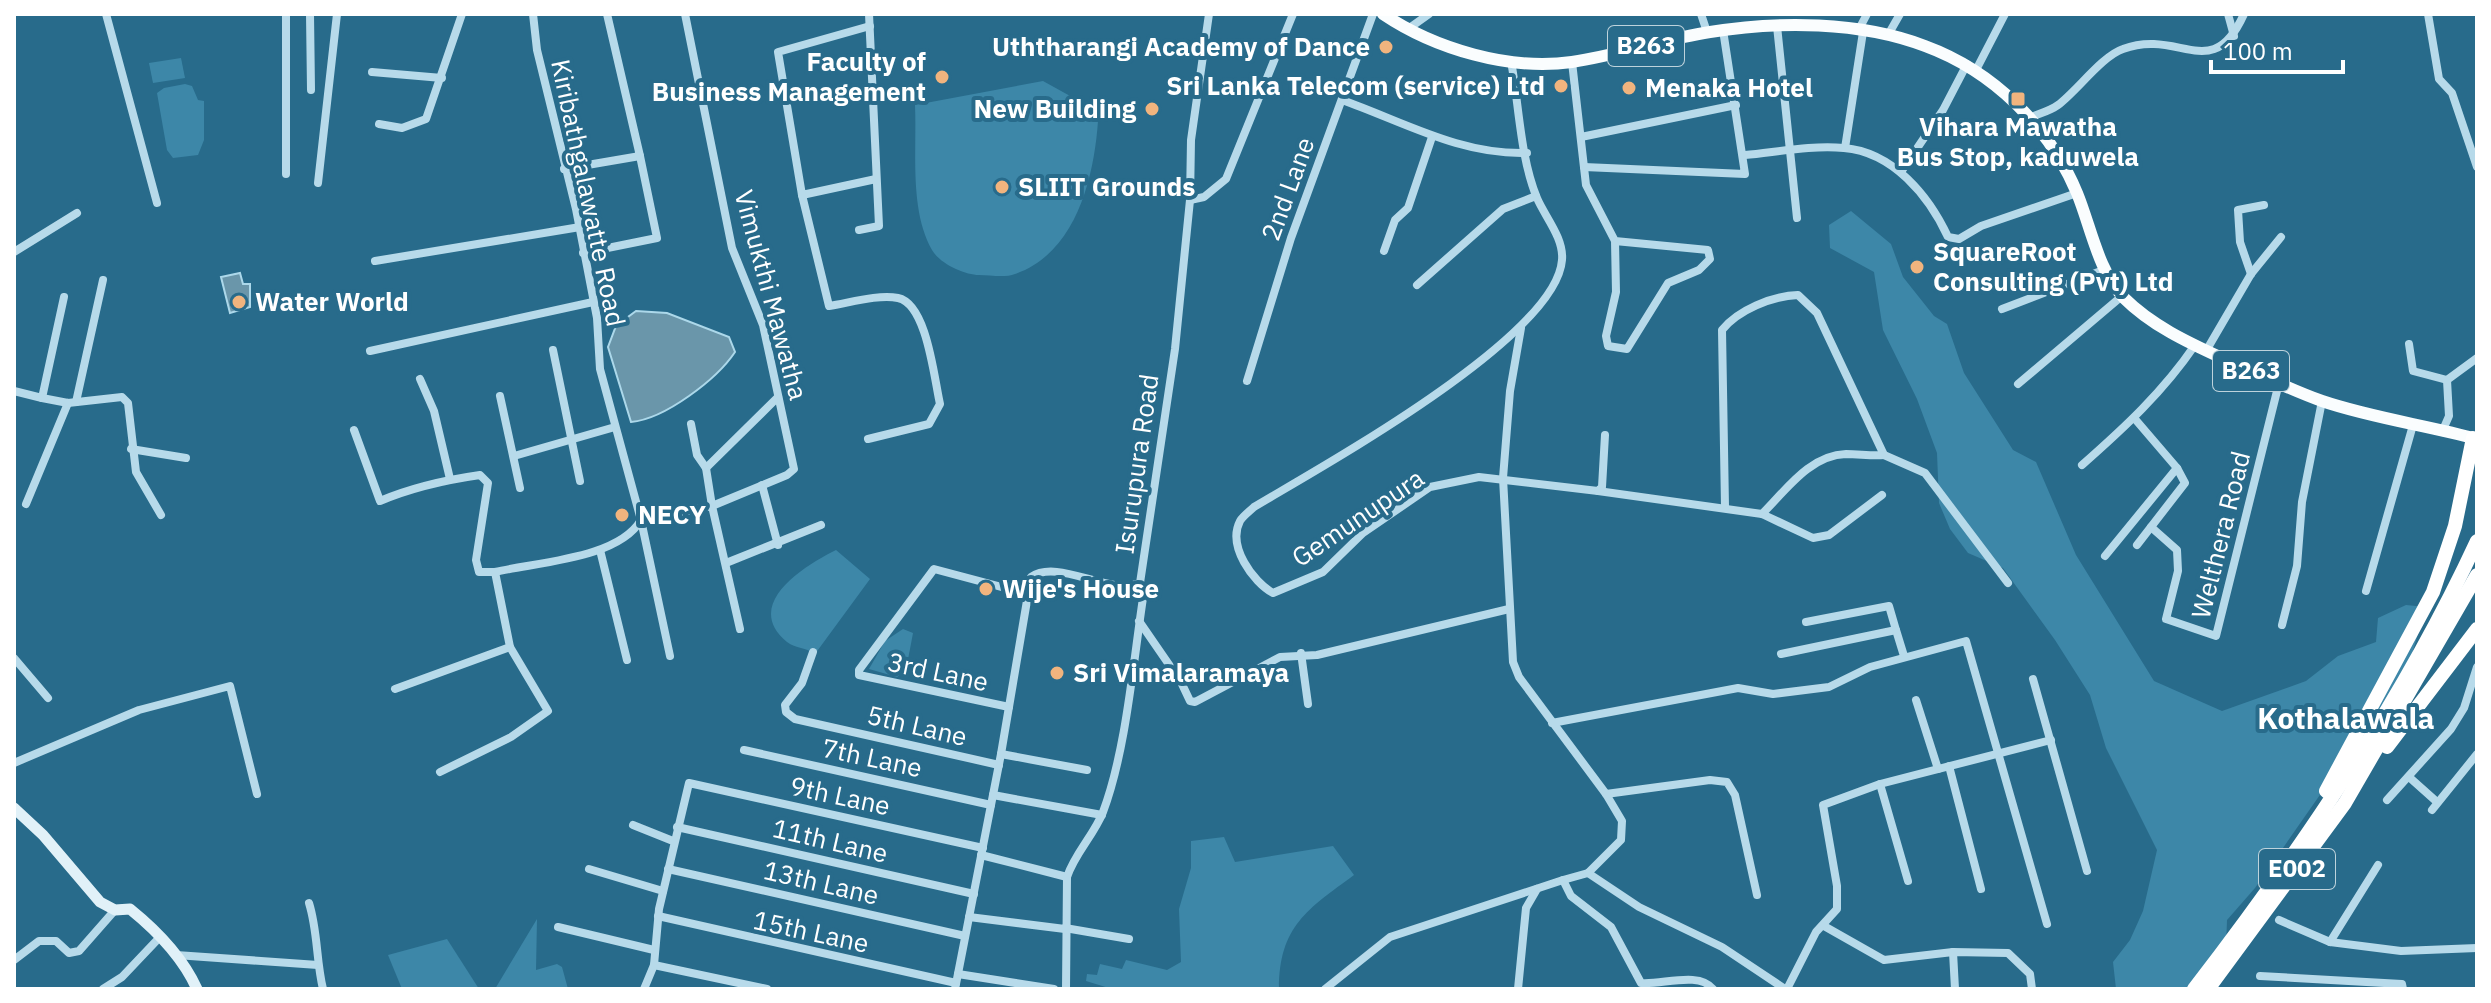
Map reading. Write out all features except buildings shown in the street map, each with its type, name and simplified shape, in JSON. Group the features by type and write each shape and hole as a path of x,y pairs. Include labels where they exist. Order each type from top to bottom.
{"highway":[{"path":"2281,872 2433,592 2455,526 2475,444"},
{"name":"E002","path":"2208,989 2360,754 2477,541"},
{"name":"E002","path":"2194,989 2345,803 2477,575"},
{"path":"2345,803 2477,629"}],"main road":[{"name":"B263","path":"1383,14 1408,29 1465,51 1511,61 1572,62 1707,32 1777,26 1861,31 1923,45 1971,67 2029,118 2048,141 2077,193 2106,269 2122,296 2152,322 2201,348 2322,401 2442,432 2475,444"}],"street":[{"path":"106,14 157,203"},
{"path":"286,14 286,174"},
{"path":"310,14 311,90"},
{"path":"318,183 337,14"},
{"path":"379,124 402,128 426,119 462,14"},
{"name":"Kiribathgalawatte Road","path":"533,14 564,169 580,227 593,302 600,369 641,520 670,656"},
{"path":"583,253 657,238 607,14"},
{"name":"Vimukthi Mawatha","path":"641,520 712,506 794,469 763,325 732,248 685,14"},
{"path":"859,230 879,226 869,14"},
{"name":"Isurupura Road","path":"1028,594 1031,577 1039,572 1126,586 1140,583 1175,349 1190,200 1191,140 1209,14"},
{"path":"1190,200 1204,197 1226,179 1293,14"},
{"name":"2nd Lane","path":"1247,381 1291,238 1373,14"},
{"path":"1408,29 1429,14"},
{"path":"1701,14 1707,32"},
{"path":"1845,148 1861,31 1867,14"},
{"path":"1888,35 1900,14"},
{"path":"1901,172 2005,14"},
{"path":"2228,14 2234,36"},
{"path":"2029,118 2056,107 2121,49 2162,43 2204,52 2224,47 2234,36 2244,14"},
{"path":"2428,14 2439,79 2452,93 2473,142 2477,167"},
{"path":"868,439 929,424 940,404 921,319 908,301 894,297 829,306 802,195 778,52 870,26"},
{"path":"1777,26 1797,218"},
{"path":"1584,167 1745,174 1745,155 1723,30"},
{"name":"Gemunupura","path":"1511,61 1536,196 1558,239 1562,261 1551,287 1521,327 1412,413 1254,507 1240,522 1237,549 1262,587 1273,593 1323,572 1363,533 1430,487 1479,477 1503,478 1510,391 1521,327"},
{"path":"1572,62 1584,167 1594,204 1612,228 1615,241 1616,292 1606,336 1608,346 1627,349 1668,283 1699,270 1710,259 1708,250 1692,246 1615,241"},
{"path":"372,72 442,78"},
{"path":"1342,100 1432,137 1496,154 1527,153"},
{"path":"1581,137 1736,105"},
{"path":"1384,251 1395,220 1408,208 1432,137"},
{"path":"1745,155 1845,148 1876,157 1901,172 1938,215 1948,237 1959,239 1981,226 2077,193"},
{"path":"564,169 640,156"},
{"path":"802,195 876,179"},
{"path":"1417,285 1503,209 1536,196"},
{"path":"2251,274 2240,242 2238,210 2264,205"},
{"path":"14,252 77,213"},
{"path":"375,261 580,227"},
{"path":"2082,465 2135,419 2201,348 2251,274 2281,237"},
{"path":"2002,309 2106,269"},
{"path":"26,504 72,403 103,280"},
{"path":"1725,507 1722,330 1750,309 1785,295 1798,295 1817,313 1884,455"},
{"path":"2018,384 2122,296"},
{"path":"42,398 64,297"},
{"path":"370,351 593,302"},
{"path":"2409,344 2413,371 2447,380"},
{"path":"553,350 580,481"},
{"path":"2447,380 2477,358"},
{"path":"420,379 434,411 450,479"},
{"path":"2442,432 2449,416 2447,380"},
{"name":"Welthera Road","path":"2151,527 2177,550 2178,571 2166,619 2216,636 2279,383"},
{"path":"14,391 72,403 122,397 128,403 136,472 161,515"},
{"path":"500,396 520,488"},
{"path":"706,468 778,397"},
{"path":"2282,625 2297,566 2302,502 2322,401"},
{"path":"2135,419 2177,468 2185,483 2137,545"},
{"path":"691,424 697,455 706,468 740,629"},
{"path":"2366,591 2413,425"},
{"path":"514,456 615,427"},
{"path":"354,430 380,501 411,488 450,479 480,475 488,483 476,560 479,572 495,572 600,550 623,541 641,520"},
{"path":"1598,491 1602,487 1605,435"},
{"path":"131,449 186,458"},
{"path":"1762,514 1810,465 1826,457 1884,455 1925,473 2008,583"},
{"path":"2105,556 2177,468"},
{"path":"1325,989 1390,937 1588,873 1621,840 1622,821 1606,794 1519,677 1513,662 1503,478 1762,514 1813,538 1829,535 1882,495"},
{"path":"762,485 778,545"},
{"path":"726,563 778,545 821,525"},
{"path":"600,550 627,660"},
{"name":"3rd Lane","path":"1009,707 859,675 859,670 934,569 1028,594"},
{"path":"440,772 511,737 548,711 510,647 495,572"},
{"path":"1066,989 1067,877 1102,815 1113,779 1143,598 1140,583"},
{"path":"956,982 999,765 1028,594"},
{"path":"1806,622 1889,606 1904,656"},
{"path":"1139,621 1181,682 1190,701 1195,702 1280,657 1301,653 1317,655 1509,609"},
{"path":"1781,654 1896,630"},
{"path":"1552,723 1738,688 1773,694 1829,687 1870,667 1966,641 2047,924"},
{"path":"395,689 510,647"},
{"name":"5th Lane","path":"813,652 802,683 785,705 786,712 795,719 999,765"},
{"path":"1301,653 1308,704"},
{"path":"14,658 48,698"},
{"path":"2387,800 2451,729 2464,708 2477,667"},
{"path":"2033,679 2087,871"},
{"path":"14,763 139,710 230,686 257,794"},
{"path":"1916,700 1938,769"},
{"path":"1588,873 1639,907 1722,947 1786,989 1816,932 1837,909 1837,886 1823,805 1880,784 2051,740"},
{"name":"7th Lane","path":"744,750 992,800 1102,815"},
{"path":"1001,754 1087,770"},
{"path":"2409,777 2434,806 2477,754"},
{"path":"1949,766 1981,889"},
{"path":"1606,794 1710,780 1727,782 1735,795 1757,895"},
{"name":"9th Lane","path":"677,827 689,783 982,852 1067,877"},
{"path":"1880,784 1908,881"},
{"path":"14,808 43,835 100,902 115,910 130,909 176,955 197,989"},
{"path":"633,825 673,841"},
{"path":"644,989 654,965 658,916 677,827"},
{"name":"11th Lane","path":"677,827 974,894"},
{"path":"2330,942 2378,865"},
{"path":"589,869 663,891"},
{"name":"13th Lane","path":"668,869 965,936"},
{"path":"1563,880 1571,896 1611,927 1641,983 1657,985 1697,980 1713,989"},
{"path":"1518,989 1526,908 1538,888"},
{"path":"309,903 317,928 318,965 323,989"},
{"path":"14,960 39,941 56,941 69,953 79,951 115,910"},
{"name":"15th Lane","path":"658,916 956,982 1054,989"},
{"path":"969,917 1129,939"},
{"path":"2279,920 2330,942 2401,951 2477,948"},
{"path":"1824,926 1884,960 1953,952 2008,953 2030,974 2032,989"},
{"path":"558,927 654,950"},
{"path":"103,989 122,977 159,938"},
{"path":"1953,952 1955,989"},
{"path":"176,955 318,965"},
{"path":"654,965 767,989"},
{"path":"2260,976 2402,984 2403,989"}],"shaded area":[{"path":"181,58 185,78 153,83 149,63"},
{"name":"SLIIT Grounds","path":"1043,81 1081,102 1098,121 1092,166 1078,211 1053,249 1036,264 1015,274 973,274 953,268 932,250 920,217 915,105"},
{"path":"185,84 192,86 198,100 204,101 204,140 198,155 173,158 167,150 157,93 164,88"},
{"path":"1851,211 1891,244 1903,277 1934,316 1947,324 1964,373 2013,450 2036,462 2076,555 2154,681 2222,711 2306,681 2338,656 2376,642 2378,618 2406,605 2426,607 2412,654 2377,725 2338,769 2255,888 2227,920 2225,975 2217,989 2116,989 2113,962 2130,940 2143,911 2157,850 2106,748 2090,695 2055,640 2003,568 1968,553 1950,529 1939,503 1937,453 1917,399 1883,330 1874,272 1830,248 1829,225"},
{"path":"240,273 243,284 250,284 250,307 230,313 221,277"},
{"path":"636,311 667,313 729,337 735,352 716,374 689,396 659,414 631,422 608,347 616,326"},
{"path":"836,550 870,579 815,654 787,642 775,628 771,614 774,600 783,587 809,565"},
{"path":"903,629 913,633 906,670 897,677 869,669 885,641"},
{"path":"1224,837 1235,862 1333,846 1354,875 1299,921 1284,949 1279,989 1112,989 1086,981 1087,974 1097,975 1100,964 1122,969 1126,960 1167,970 1181,962 1179,909 1191,868 1191,841"},
{"path":"537,919 536,970 557,964 562,967 568,989 495,989"},
{"path":"447,939 479,989 402,989 388,955"}],"place":[{"name":"Uththarangi Academy of Dance","path":"1386,47"},
{"name":"Faculty of Business Management","path":"942,77"},
{"name":"Sri Lanka Telecom (service) Ltd","path":"1561,86"},
{"name":"Menaka Hotel","path":"1629,88"},
{"name":"Vihara Mawatha Bus Stop, kaduwela","path":"2018,99"},
{"name":"New Building","path":"1152,109"},
{"name":"SLIIT Grounds","path":"1002,187"},
{"name":"SquareRoot Consulting (Pvt) Ltd","path":"1917,267"},
{"name":"Water World","path":"239,302"},
{"name":"NECY","path":"622,515"},
{"name":"Wije's House","path":"986,589"},
{"name":"Sri Vimalaramaya","path":"1057,673"}],"district":[{"name":"Kothalawala","path":"2346,719"}]}
